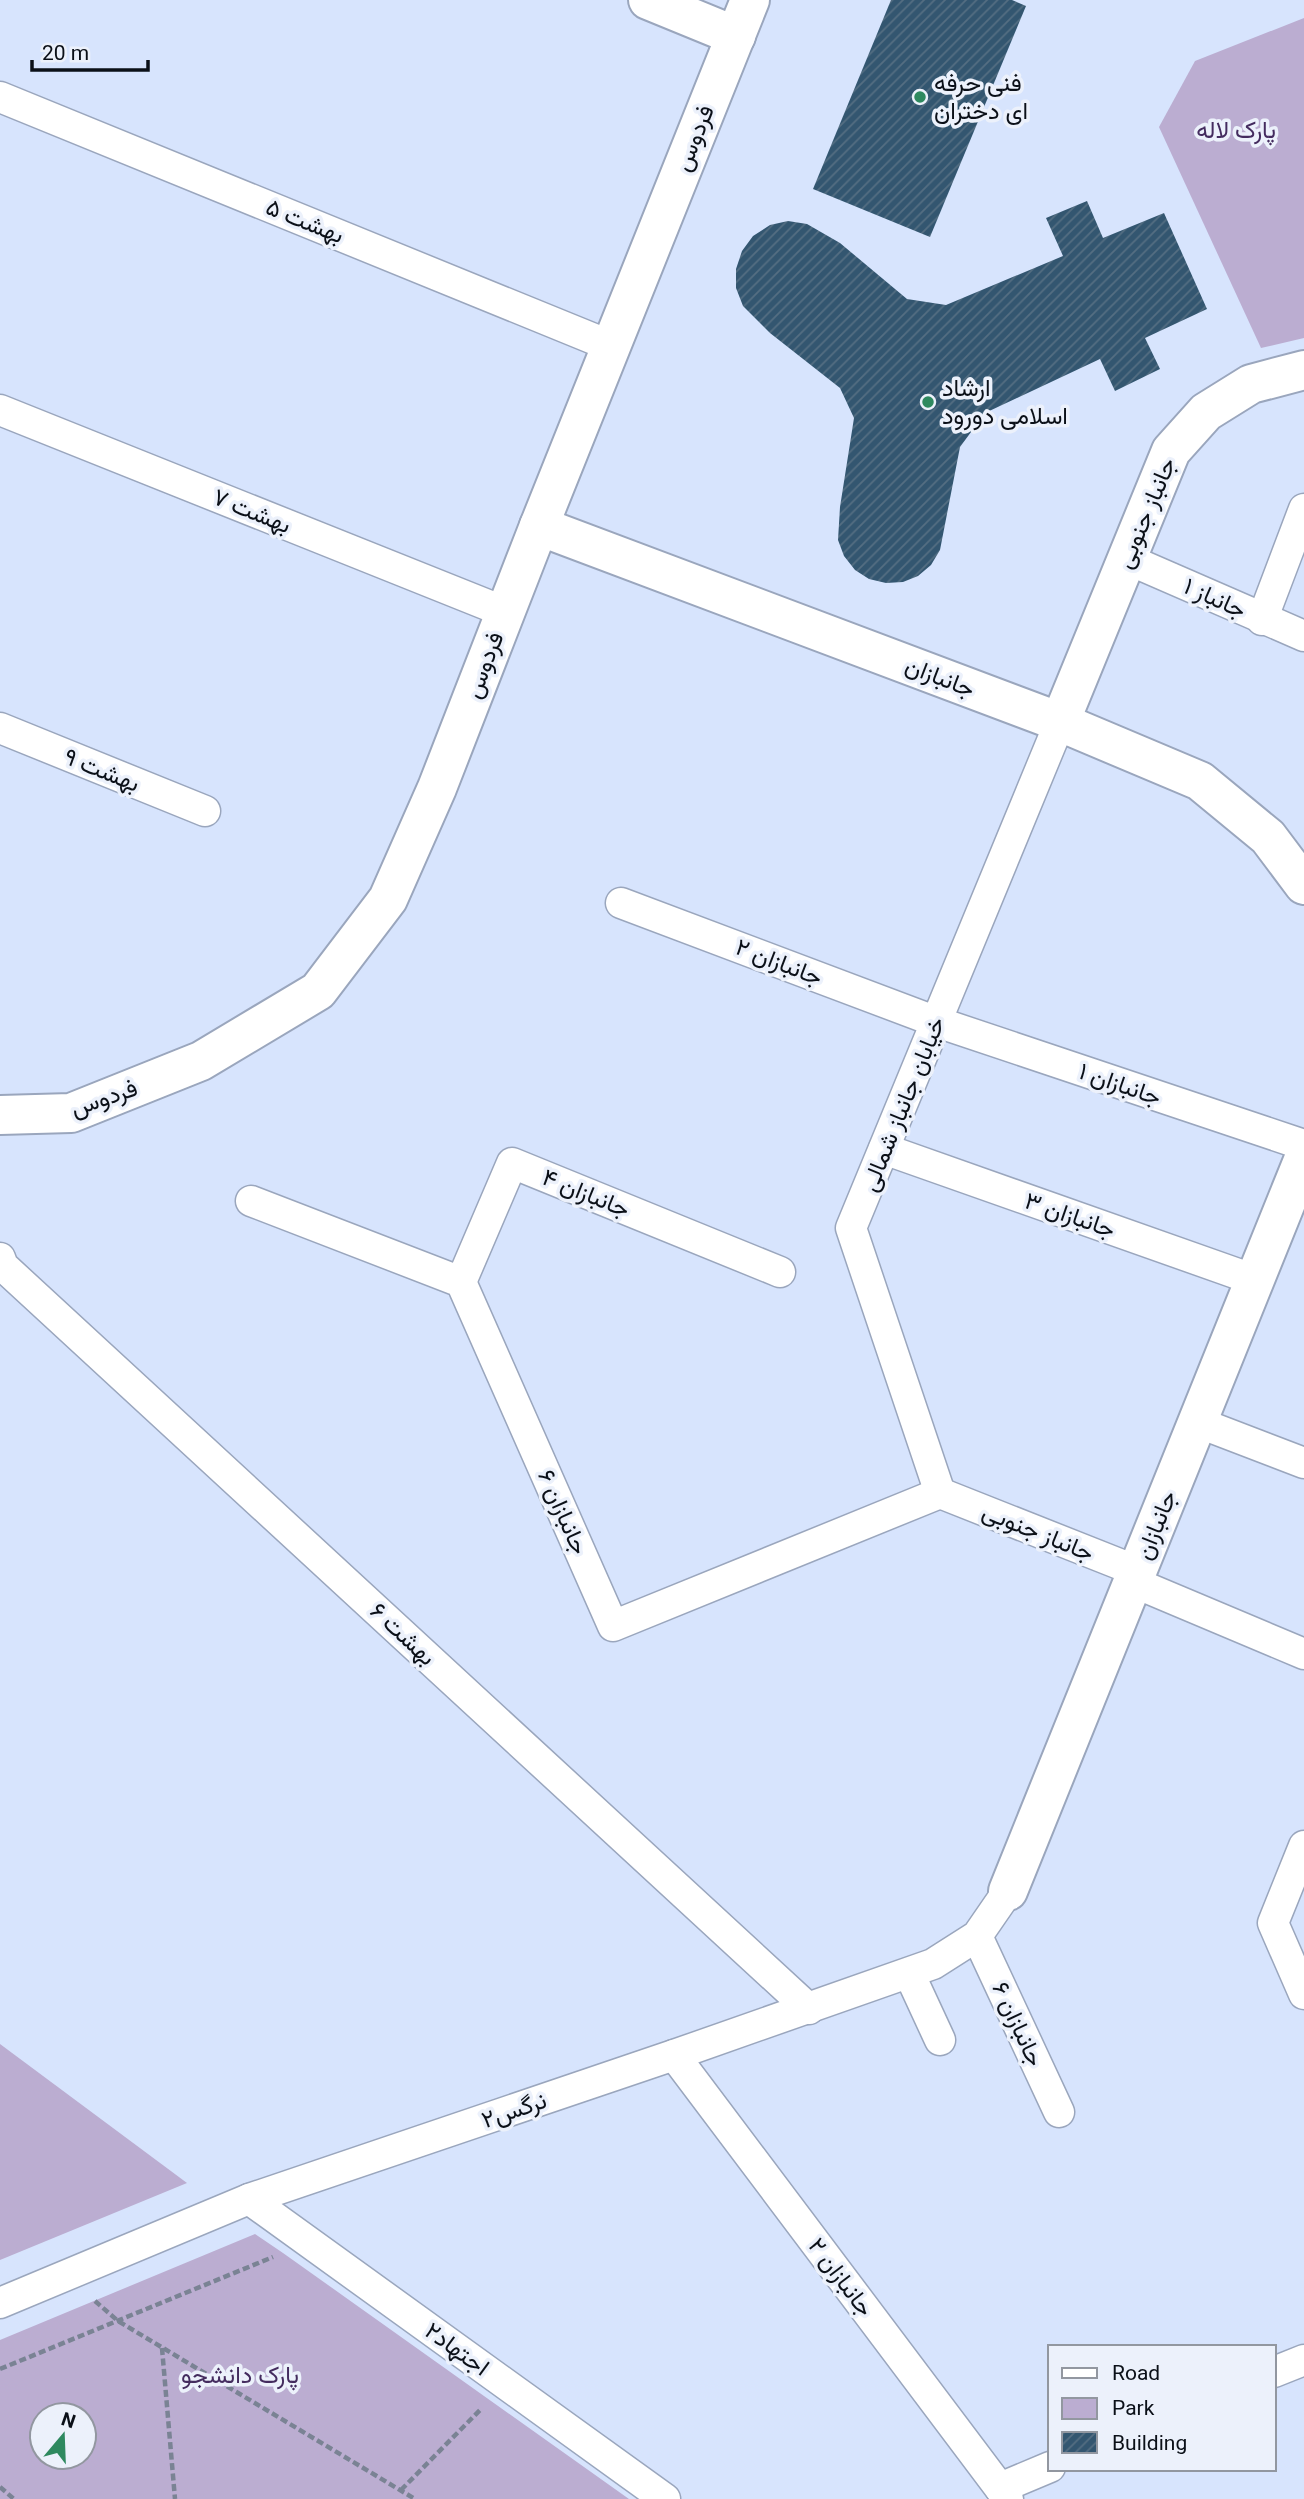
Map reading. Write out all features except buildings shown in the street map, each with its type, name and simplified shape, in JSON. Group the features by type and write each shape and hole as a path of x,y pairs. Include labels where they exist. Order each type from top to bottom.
{"street":[{"path":"648,0 736,36"},
{"name":"فردوس","path":"0,1115 71,1113 201,1061 318,991 388,900 437,788 750,0"},
{"name":"بهشت ۵","path":"0,96 611,346"},
{"name":"جانباز جنوبی","path":"1060,722 1171,451 1206,412 1251,384 1304,370"},
{"name":"بهشت ۷","path":"0,410 505,612"},
{"path":"1262,620 1304,509"},
{"name":"جانبازان","path":"539,526 1060,722 1199,781 1268,837 1304,885"},
{"name":"جانباز ۱","path":"1126,559 1304,636"},
{"name":"خیابان جانباز شمالی","path":"940,1493 852,1228 1060,722"},
{"name":"بهشت ۹","path":"0,728 205,811"},
{"path":"1268,837 1304,852"},
{"name":"جانبازان ۲","path":"621,903 937,1022"},
{"name":"جانبازان ۱","path":"937,1022 1304,1145"},
{"name":"جانبازان ۳","path":"884,1149 1255,1280"},
{"name":"جانبازان","path":"1008,1892 1304,1158"},
{"name":"جانبازان ۴","path":"461,1282 512,1163 780,1272"},
{"path":"251,1201 461,1282"},
{"name":"بهشت ۶","path":"0,1258 3,1266 809,2009"},
{"name":"جانبازان ۶","path":"461,1282 613,1626 940,1493"},
{"path":"1197,1422 1304,1463"},
{"name":"جانباز جنوبی","path":"940,1493 1135,1576 1304,1654"},
{"path":"1304,1846 1273,1923 1304,1994"},
{"name":"نرگس۲","path":"0,2303 249,2199 809,2009 933,1964 977,1936 1008,1892"},
{"name":"جانبازان ۶","path":"977,1936 1059,2112"},
{"path":"909,1973 940,2039"},
{"name":"جانبازان ۲","path":"674,2055 1004,2493"},
{"name":"اجتهاد۲","path":"249,2199 664,2499"},
{"path":"1276,2371 1304,2360"},
{"path":"1004,2493 1048,2468"}],"path":[{"path":"0,2369 283,2253"},
{"path":"64,2276 118,2321 415,2499"},
{"path":"162,2347 175,2499"},
{"path":"401,2490 507,2385"},
{"path":"0,2487 15,2499"}],"green space":[{"name":"پارک لاله","path":"1304,18 1304,338 1261,348 1159,127 1195,61"},
{"path":"0,2044 187,2183 0,2260"},
{"name":"پارک دانشجو","path":"255,2234 629,2499 0,2499 0,2340"}],"place":[{"name":"فنی حرفه ای دختران","path":"920,97"},
{"name":"ارشاد اسلامی دورود","path":"928,402"}]}
